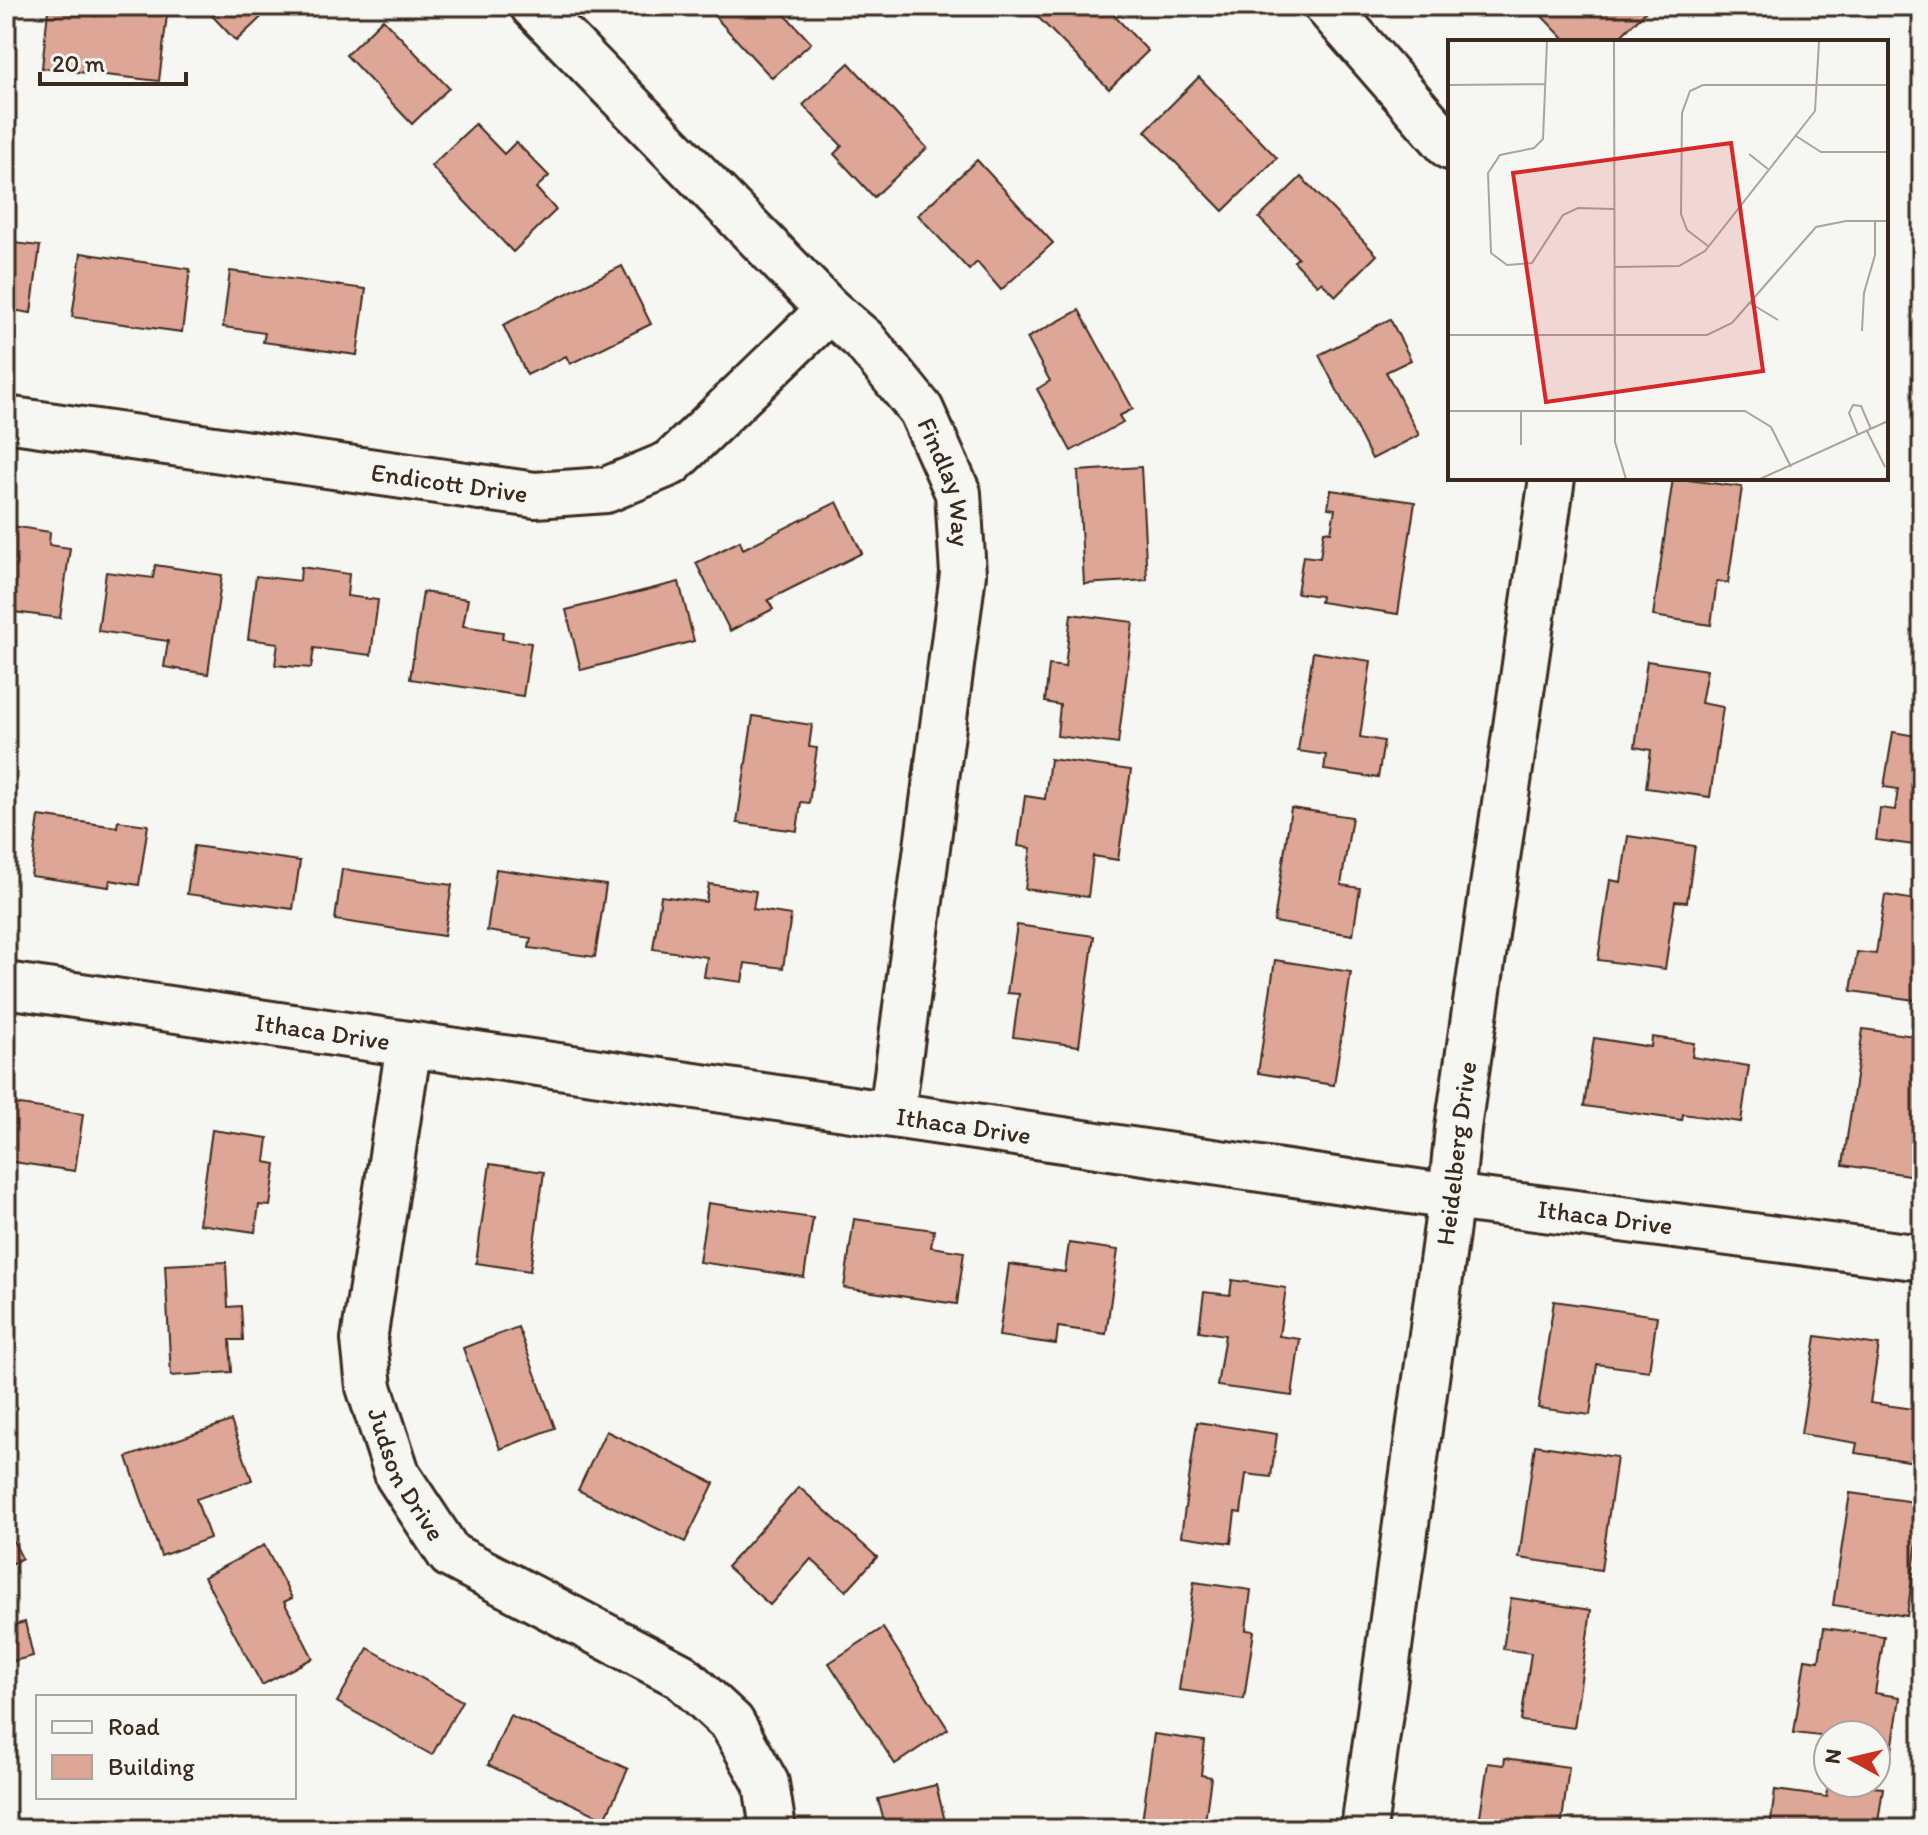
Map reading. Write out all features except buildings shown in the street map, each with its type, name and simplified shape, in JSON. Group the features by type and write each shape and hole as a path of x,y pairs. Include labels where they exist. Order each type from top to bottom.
{"street":[{"name":"Findlay Way","path":"533,6 829,310 864,340 921,410 958,493 963,574 892,1113"},
{"path":"1347,13 1448,144"},
{"name":"Endicott Drive","path":"6,419 535,495 606,490 671,463 829,310"},
{"name":"Heidelberg Drive","path":"1364,1829 1458,1128 1552,480"},
{"name":"Ithaca Drive","path":"6,985 1451,1197 1922,1258"},
{"name":"Judson Drive","path":"409,1044 364,1340 369,1387 398,1476 450,1555 681,1676 732,1723 766,1783 773,1829"}]}
